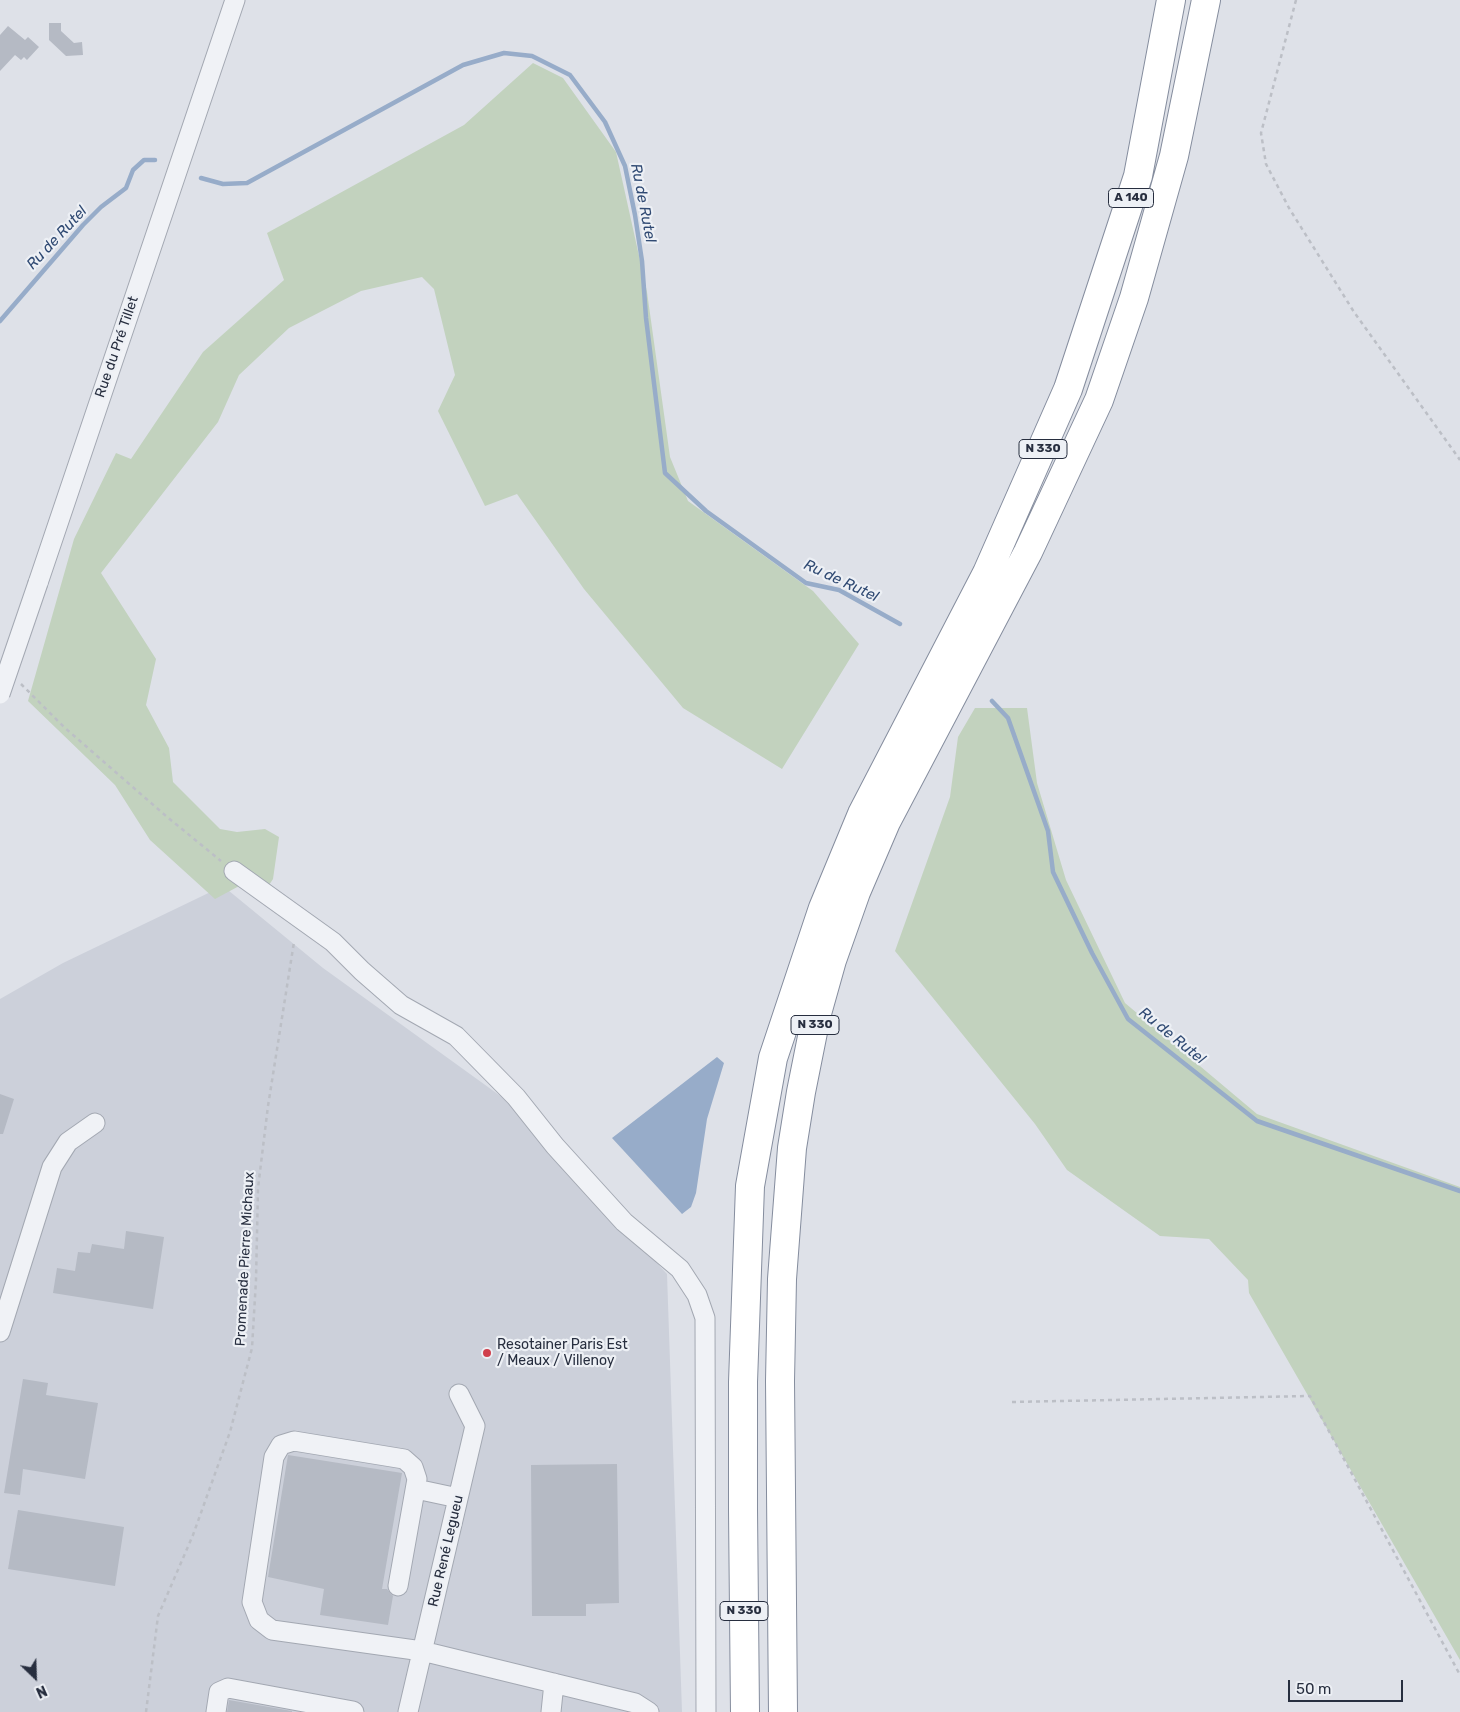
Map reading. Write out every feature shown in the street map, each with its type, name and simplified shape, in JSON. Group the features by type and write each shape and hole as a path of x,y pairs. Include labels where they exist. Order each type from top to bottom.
{"highway":[{"name":"A 140","path":"1068,390 1138,176 1171,0"},
{"name":"A 140","path":"1099,400 1134,298 1174,156 1208,7"},
{"name":"N 330","path":"745,1712 742,1510 743,1392 750,1186 773,1058 823,908 862,814 987,573 1068,390"},
{"name":"N 330","path":"783,1712 780,1391 782,1279 792,1148 816,1017 832,960 856,892 886,822 1028,552 1099,400"}],"street":[{"name":"Rue du Pré Tillet","path":"0,694 235,0"},
{"path":"234,871 333,942 362,971 401,1005 456,1036 516,1097 555,1146 624,1222 680,1268 697,1295 705,1318 706,1712"},
{"path":"0,1332 52,1167 68,1142 95,1123"},
{"name":"Rue René Legueu","path":"408,1712 475,1426 459,1394"},
{"path":"398,1586 418,1479 413,1467 404,1459 294,1440 282,1445 274,1457 252,1602 259,1620 272,1630 422,1651 635,1703 649,1712"},
{"path":"416,1489 458,1498"},
{"path":"551,1712 554,1683"},
{"path":"216,1712 219,1692 228,1688 353,1710 354,1712"}],"path":[{"path":"1296,0 1261,133 1266,164 1289,208 1354,312 1460,460"},
{"path":"20,684 65,728 166,816 234,871"},
{"name":"Promenade Pierre Michaux","path":"146,1712 158,1616 193,1535 230,1432 252,1348 258,1188 268,1106 294,942"},
{"path":"1012,1402 1310,1396 1460,1675"}],"shaded area":[{"path":"223,886 323,968 506,1100 667,1274 682,1712 0,1712 0,999 63,963"}],"green space":[{"path":"533,63 563,78 616,152 647,292 670,457 688,501 813,591 859,644 782,769 683,708 584,589 517,494 485,506 438,411 455,375 434,289 422,277 361,291 289,328 239,375 218,422 101,573 156,659 146,705 169,748 173,782 220,829 237,832 265,829 279,837 273,879 265,891 254,878 215,899 150,840 115,785 28,701 74,539 116,453 131,459 203,352 284,280 267,233 464,125"},
{"path":"975,708 1027,708 1037,783 1066,880 1125,1003 1257,1114 1460,1187 1460,1660 1249,1293 1248,1280 1209,1239 1160,1236 1067,1170 1035,1124 895,951 950,797 958,737"}],"water":[{"path":"717,1057 724,1063 707,1119 696,1193 691,1207 682,1214 612,1138"}],"building":[{"path":"49,23 61,23 61,31 74,43 82,42 83,55 66,56 49,40"},
{"path":"8,26 25,40 28,37 39,47 27,60 24,57 21,60 15,55 0,71 0,35"},
{"path":"0,1094 14,1099 3,1134 0,1134"},
{"path":"126,1231 164,1237 153,1309 53,1293 57,1268 75,1271 78,1252 90,1253 92,1244 124,1249"},
{"path":"23,1379 48,1383 46,1395 98,1403 85,1479 23,1469 20,1495 4,1493"},
{"path":"288,1455 402,1473 382,1589 387,1589 393,1596 388,1625 320,1615 324,1589 268,1577"},
{"path":"617,1464 619,1603 586,1604 586,1616 532,1616 531,1465"},
{"path":"18,1510 124,1527 115,1586 8,1569"},
{"path":"229,1700 292,1711 292,1712 227,1712"}],"waterway":[{"name":"Ru de Rutel","path":"201,178 223,184 247,183 463,65 504,53 532,56 570,75 605,122 625,166 642,261 646,318 665,473 706,511 806,583 839,590 900,624"},
{"name":"Ru de Rutel","path":"0,321 83,225 101,207 126,188 133,170 144,160 155,160"},
{"name":"Ru de Rutel","path":"992,701 1008,718 1048,831 1053,872 1092,953 1128,1019 1257,1121 1460,1191"}],"place":[{"name":"Resotainer Paris Est / Meaux / Villenoy","path":"487,1353"}]}
